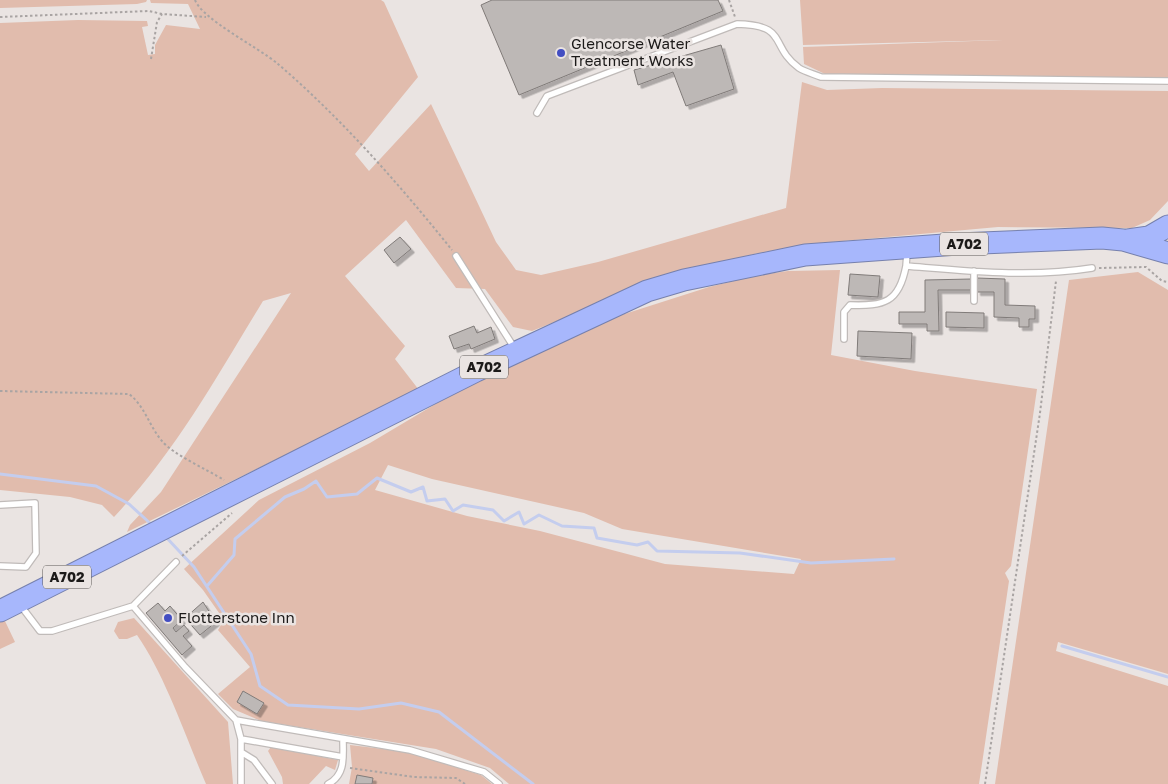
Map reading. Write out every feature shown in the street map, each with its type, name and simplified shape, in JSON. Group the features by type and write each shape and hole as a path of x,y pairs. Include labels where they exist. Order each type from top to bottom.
{"highway":[{"name":"A702","path":"9,606 178,521 240,500 517,351 647,291 684,280 805,255 906,257 1102,238 1123,240 1150,237 1168,226"},
{"name":"A702","path":"1123,240 1168,254"}],"lane":[{"path":"537,113 547,96 737,24 756,24 772,31 799,68 821,77 1168,80"},
{"path":"456,256 517,351"},
{"path":"844,339 844,312 850,305 876,306 887,301 904,280 906,257 974,271 1057,274 1092,268"},
{"path":"974,271 974,301"},
{"path":"0,505 36,503 36,553 26,567 0,566"},
{"path":"9,606 40,631 52,631 133,606 176,562"},
{"path":"133,606 185,667 236,720 241,739 241,784"},
{"path":"236,720 343,740 410,750 484,772 499,784"},
{"path":"241,739 343,757"},
{"path":"328,784 338,777 342,767 343,740"},
{"path":"242,752 254,760 267,774 272,784"}],"path":[{"path":"195,0 206,16 234,32 277,63 329,113 406,193 456,256"},
{"path":"729,0 737,24"},
{"path":"0,17 149,11 162,14 206,16"},
{"path":"151,59 157,22 162,14"},
{"path":"1092,268 1146,267 1162,281 1168,282"},
{"path":"985,784 1038,423 1057,274"},
{"path":"0,391 129,394 136,399 164,444 240,500 176,562"},
{"path":"342,767 414,777 456,778 465,784"}],"shaded area":[{"path":"0,0 147,0 137,4 0,8"},
{"path":"150,0 381,0 384,2 418,77 355,154 369,171 431,104 496,242 516,270 541,275 598,262 786,208 802,82 827,90 882,88 1168,91 1168,201 1150,220 1132,228 998,227 810,244 754,254 664,278 532,331 513,327 485,289 456,288 406,220 345,276 405,346 395,359 419,390 127,532 130,525 161,492 291,293 263,301 212,386 176,440 157,466 114,517 102,505 70,497 0,490 0,23 78,20 147,21 148,26 142,27 148,55 155,54 155,45 166,25 200,29 188,4 151,3"},
{"path":"800,0 1168,0 1168,79 825,74 804,64 803,47 1003,40 803,45"},
{"path":"840,270 831,355 915,371 1037,389 1011,566 1005,573 1009,581 979,784 509,784 490,768 436,749 261,721 233,709 218,694 250,667 218,630 224,620 203,590 184,569 259,500 370,443 454,393 612,318 709,287 754,276 788,271","holes":["388,465 432,479 584,513 622,529 801,559 794,574 665,564 540,531 467,516 375,490"]},
{"path":"1138,272 1168,290 1168,674 1058,642 1056,651 1168,686 1168,784 995,784 1069,280"},
{"path":"134,618 228,722 233,784 206,784 166,688 147,651 137,635 127,639 119,639 114,631 118,622"},
{"path":"4,619 15,642 0,649 0,620"},
{"path":"350,745 408,752 481,775 492,784 349,784 352,767"},
{"path":"271,747 338,760 335,770 326,766 309,784 283,784 282,777 268,751"}],"building":[{"name":"Glencorse Water Treatment Works","path":"492,0 718,0 723,11 519,95 481,5"},
{"path":"721,45 734,89 686,106 673,72 638,85 634,70"},
{"path":"400,237 411,249 394,263 384,250"},
{"path":"850,274 880,276 878,297 848,295"},
{"path":"977,278 1005,279 1005,305 1035,306 1035,319 1029,319 1029,327 1019,327 1019,318 994,317 994,292 977,292"},
{"path":"971,279 971,290 938,290 939,331 927,331 927,324 899,324 899,312 925,312 925,280"},
{"path":"946,312 984,313 984,328 946,327"},
{"path":"474,326 477,333 491,327 495,339 471,349 469,344 454,349 449,336"},
{"path":"858,331 912,333 911,359 857,356"},
{"path":"203,602 216,622 200,635 185,618"},
{"path":"158,603 165,611 170,606 182,620 173,628 176,632 184,625 189,631 183,636 192,646 182,655 146,613"},
{"path":"243,691 264,703 257,714 237,702"},
{"path":"357,775 373,778 372,784 355,784"}],"waterway":[{"path":"0,474 96,486 129,504 152,525"},
{"path":"207,586 234,555 235,539 285,497 304,489 316,481 327,497 357,494 377,478 411,492 423,487 427,501 445,499 453,511 463,505 493,510 504,521 519,512 524,524 539,515 562,526 594,528 597,538 637,545 648,542 657,551 740,553 811,563 894,559"},
{"path":"165,536 194,567 251,654 260,686 288,705 359,709 401,703 439,712 533,784"},
{"path":"1062,646 1168,677"}],"place":[{"name":"Glencorse Water Treatment Works","path":"561,53"},
{"name":"Flotterstone Inn","path":"168,618"}]}
